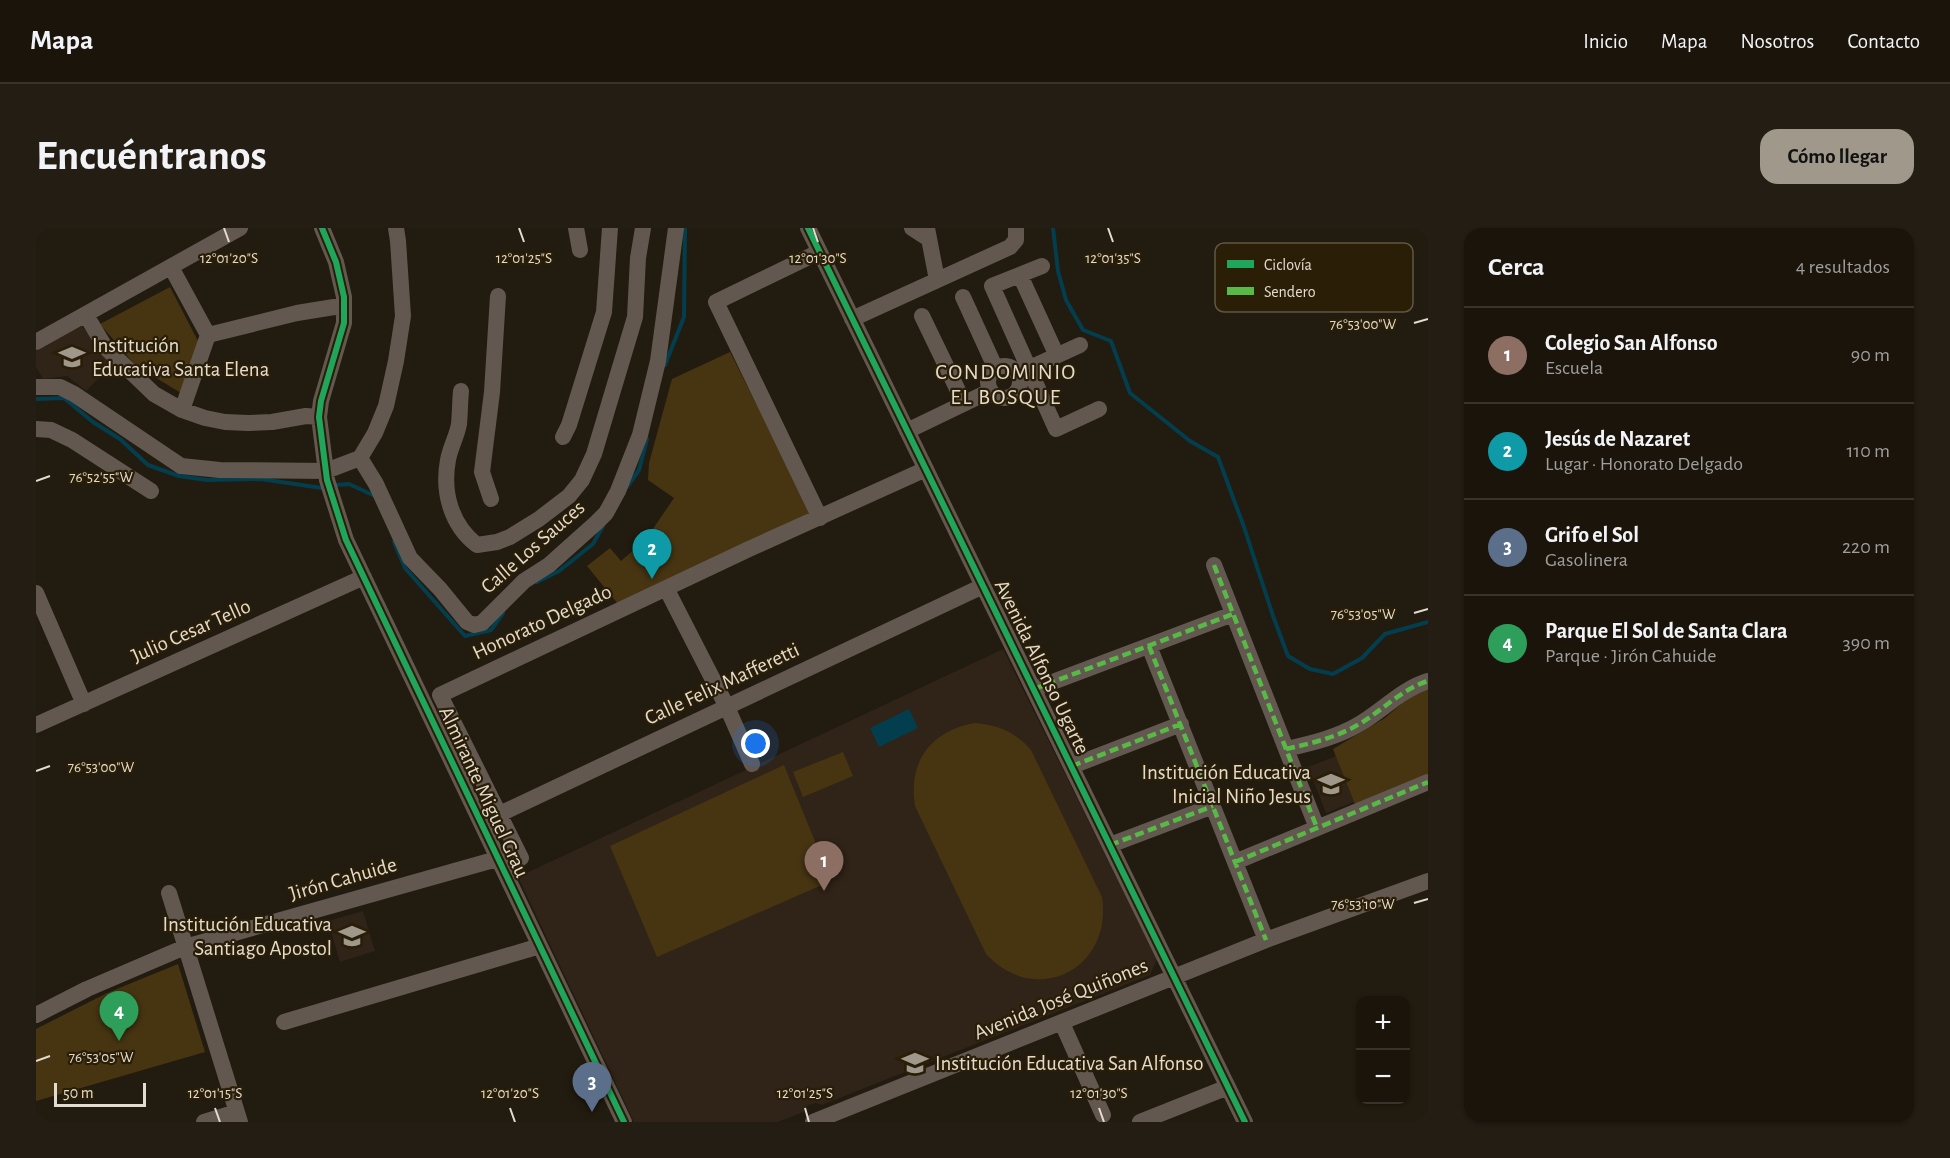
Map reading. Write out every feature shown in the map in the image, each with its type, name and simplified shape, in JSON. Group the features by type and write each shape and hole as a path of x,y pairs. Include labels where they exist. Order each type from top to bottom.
{"street":[{"path":"36,342 240,228"},
{"name":"Almirante Miguel Grau","path":"322,228 336,262 344,297 344,323 321,401 319,417 327,480 346,540 624,1122"},
{"path":"36,387 60,387 74,394 182,466 220,470 326,471 360,458 375,433 386,406 396,362 403,315 396,228"},
{"path":"576,228 580,250"},
{"path":"564,436 604,312 610,228"},
{"path":"461,391 459,425 448,459 446,482 453,517 469,539 477,545 497,542 510,537 539,519 569,496 582,480 594,454 635,317 638,258 643,228"},
{"name":"Calle Los Sauces","path":"360,458 376,484 410,558 467,622 474,625 482,623 524,581 549,565 596,524 606,513 618,491 640,435 658,362 676,228"},
{"name":"Avenida Alfonso Ugarte","path":"808,228 1245,1122"},
{"path":"912,228 928,233 937,280"},
{"path":"852,319 1010,247 1016,240 1016,228"},
{"path":"819,252 716,302 820,518"},
{"path":"1042,266 992,286 1024,371 1056,429 1099,410"},
{"path":"171,267 208,335 182,410"},
{"path":"1020,275 1057,356"},
{"path":"491,499 482,472 492,392 498,296"},
{"path":"963,297 995,368"},
{"path":"208,335 297,314 334,307 344,308"},
{"path":"86,315 105,347 154,394 182,410 205,418 248,423 272,422 306,416 319,417"},
{"path":"922,316 964,404"},
{"path":"1024,371 1015,394 1005,398 994,395 990,391 988,375 1000,365 1024,371 1080,345"},
{"path":"907,431 990,391"},
{"path":"36,429 51,430 72,440 151,491"},
{"name":"Honorato Delgado","path":"521,858 440,695 926,469"},
{"path":"1214,565 1317,828"},
{"name":"Julio Cesar Tello","path":"36,725 364,577"},
{"name":"Calle Felix Mafferetti","path":"480,823 983,586"},
{"path":"666,588 727,707 752,764"},
{"path":"36,593 84,704"},
{"path":"1034,689 1233,614"},
{"path":"1149,646 1266,940"},
{"path":"1286,749 1348,731 1404,692 1428,681"},
{"path":"1072,766 1180,724"},
{"path":"1235,862 1428,782"},
{"path":"1110,845 1213,806"},
{"name":"Jirón Cahuide","path":"36,1015 87,989 185,947 497,859"},
{"name":"Avenida José Quiñones","path":"817,1121 1266,940 1428,881"},
{"path":"169,893 239,1117 204,1122"},
{"path":"284,1022 540,946"},
{"path":"1062,1023 1103,1114"},
{"path":"1140,1122 1228,1087"}],"shaded area":[{"path":"170,287 199,343 181,393 135,365 100,324"},
{"name":"Institución Educativa Santa Elena","path":"81,325 113,364 86,391 67,376 43,379 36,367 36,351"},
{"path":"730,352 811,513 618,604 587,566 610,548 621,561 646,539 674,498 648,480 649,463 672,379"},
{"path":"1003,649 1157,959 1150,975 822,1105 816,1103 808,1105 804,1112 778,1122 634,1122 518,877"},
{"path":"1428,686 1428,779 1356,807 1333,749 1385,718 1414,693"},
{"path":"975,723 1006,730 1019,738 1031,750 1102,897 1102,922 1096,944 1083,961 1067,973 1048,979 1027,978 1006,970 986,954 915,806 915,776 926,751 934,741 946,733"},
{"path":"843,752 853,776 803,797 793,772"},
{"name":"Institución Educativa Inicial Niño Jesus","path":"1336,756 1354,802 1326,813 1308,767"},
{"path":"784,765 831,881 657,957 610,846"},
{"name":"Institución Educativa Santiago Apostol","path":"363,911 375,951 340,962 328,921"},
{"path":"178,964 205,1052 36,1101 36,1029 107,993"}],"water":[{"path":"909,709 918,728 879,747 870,728"}],"waterway":[{"path":"665,365 684,317 685,228"},
{"path":"1053,228 1058,271 1066,300 1083,330 1111,341 1130,393 1190,441 1218,457 1288,656 1310,669 1333,674 1362,658 1385,634 1428,622"},
{"path":"36,399 64,398 93,422 120,439 148,465 179,476 207,480 261,479 322,488"},
{"path":"627,487 639,470 647,439"},
{"path":"335,485 349,484 375,496"},
{"path":"537,582 559,571 593,544 603,526"},
{"path":"394,542 405,568 465,636 491,630 503,613"}],"marked path":[{"path":"1214,565 1317,828"},
{"path":"1034,689 1233,614"},
{"path":"1149,646 1266,940"},
{"path":"1286,749 1325,739 1352,728 1401,694 1428,681"},
{"path":"1072,766 1181,724"},
{"path":"1235,862 1428,782"},
{"path":"1110,845 1213,806"}],"cycle path":[{"path":"322,228 336,262 344,297 344,323 321,401 319,417 327,480 346,540 624,1122"},
{"path":"808,228 1245,1122"}],"place":[{"name":"Institución Educativa Santa Elena","path":"72,357"},
{"name":"Jesús de Nazaret","path":"652,579"},
{"name":"Institución Educativa Inicial Niño Jesus","path":"1331,784"},
{"name":"Colegio San Alfonso","path":"824,891"},
{"name":"Institución Educativa Santiago Apostol","path":"352,936"},
{"name":"Parque El Sol de Santa Clara","path":"119,1041"},
{"name":"Institución Educativa San Alfonso","path":"915,1063"},
{"name":"Grifo el Sol","path":"592,1112"}],"district":[{"name":"CONDOMINIO EL BOSQUE","path":"1006,384"}]}
